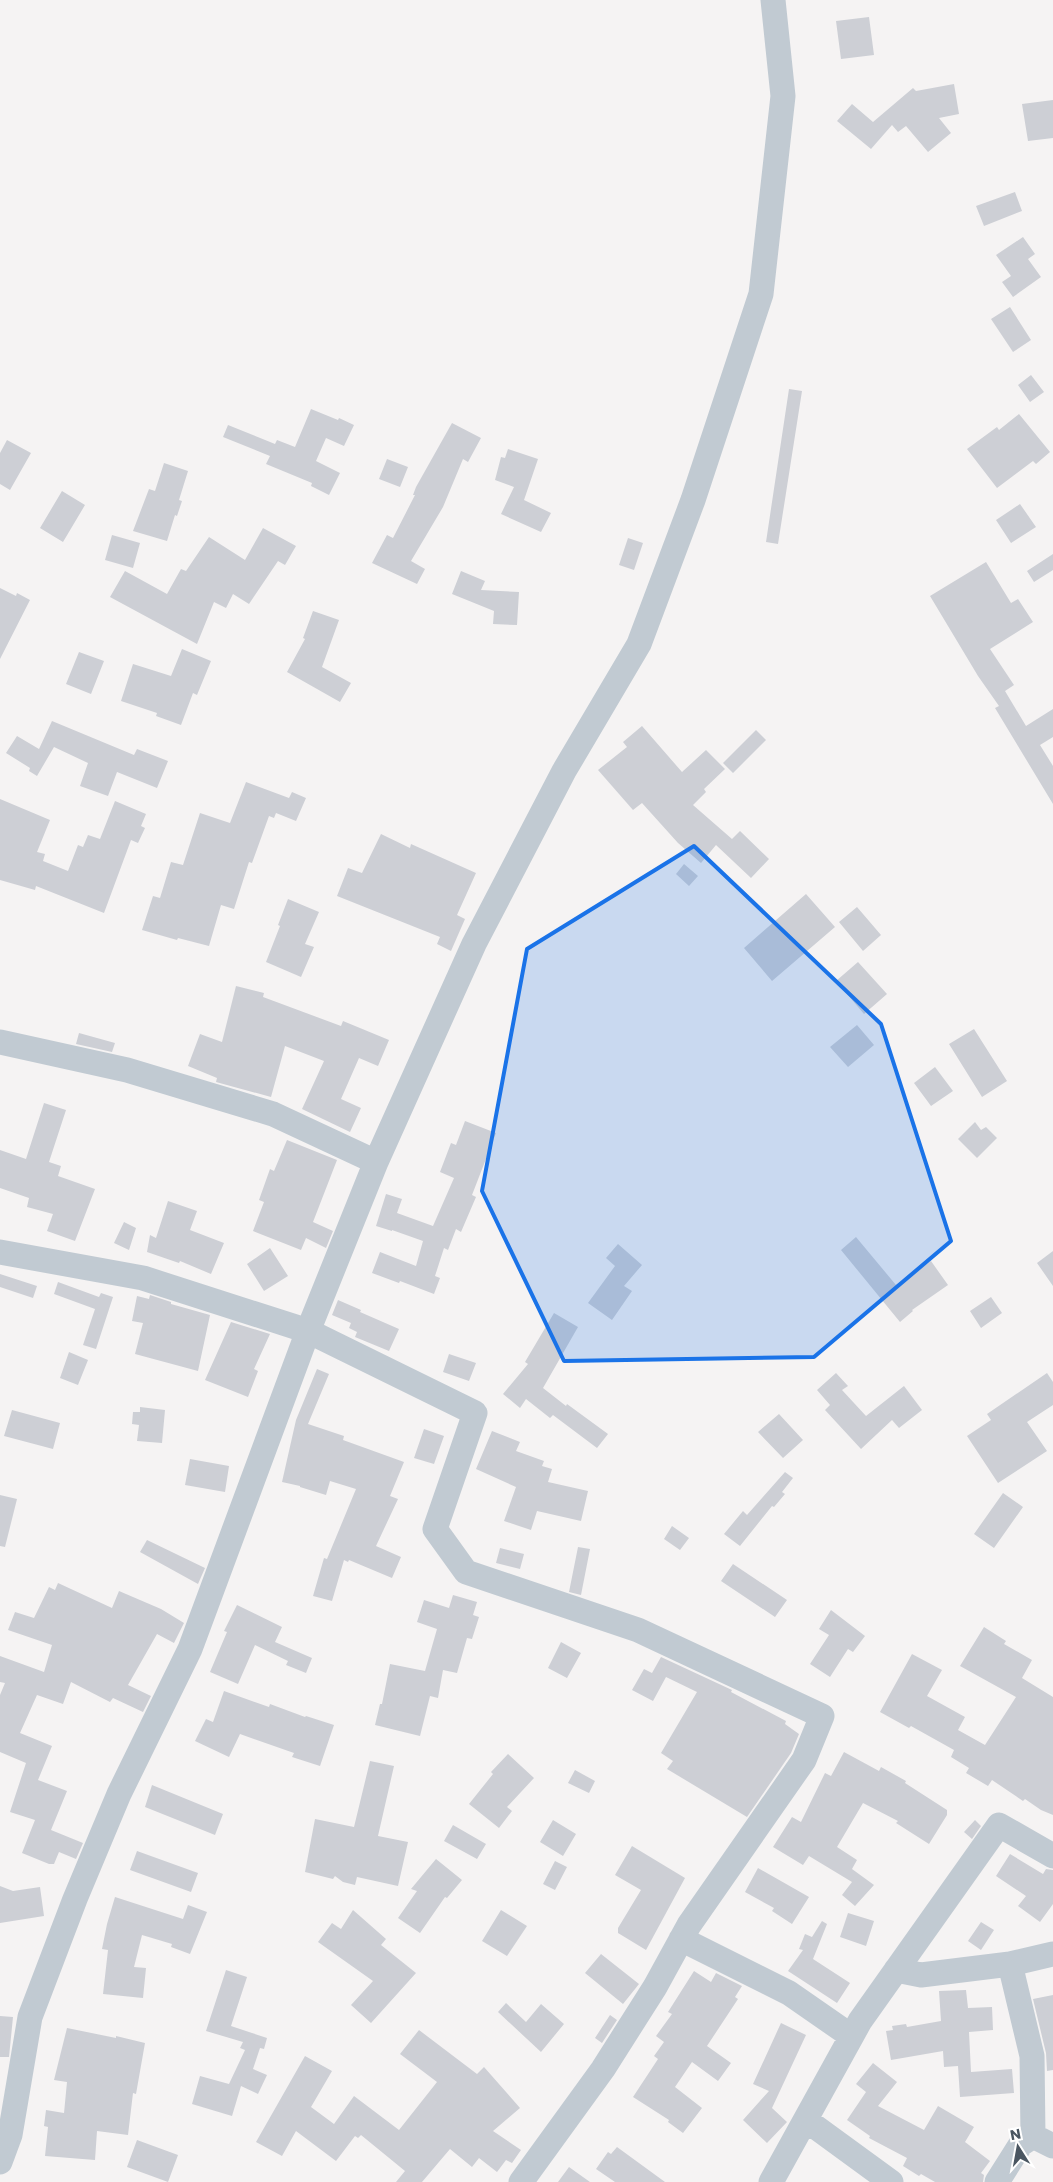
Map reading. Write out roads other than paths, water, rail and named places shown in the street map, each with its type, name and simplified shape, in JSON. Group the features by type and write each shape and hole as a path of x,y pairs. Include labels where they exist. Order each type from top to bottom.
{"street":[{"path":"0,2162 10,2134 30,2018 119,1794 190,1649 308,1331 376,1162 474,944 564,771 639,644 692,500 761,294 784,96 774,0"},
{"path":"0,1042 128,1070 273,1114 376,1162"},
{"path":"0,1252 143,1278 308,1331 474,1413 435,1528 466,1572 638,1630 822,1716 804,1760 681,1939 654,1987 603,2069 521,2182"},
{"path":"771,2182 851,2036 999,1825 1053,1856"},
{"path":"681,1939 789,1993 851,2036"},
{"path":"896,1970 921,1975 1010,1964 1053,1954"},
{"path":"997,2182 1021,2144 1043,2141 1032,2056 1010,1964"},
{"path":"806,2120 891,2182"}]}
